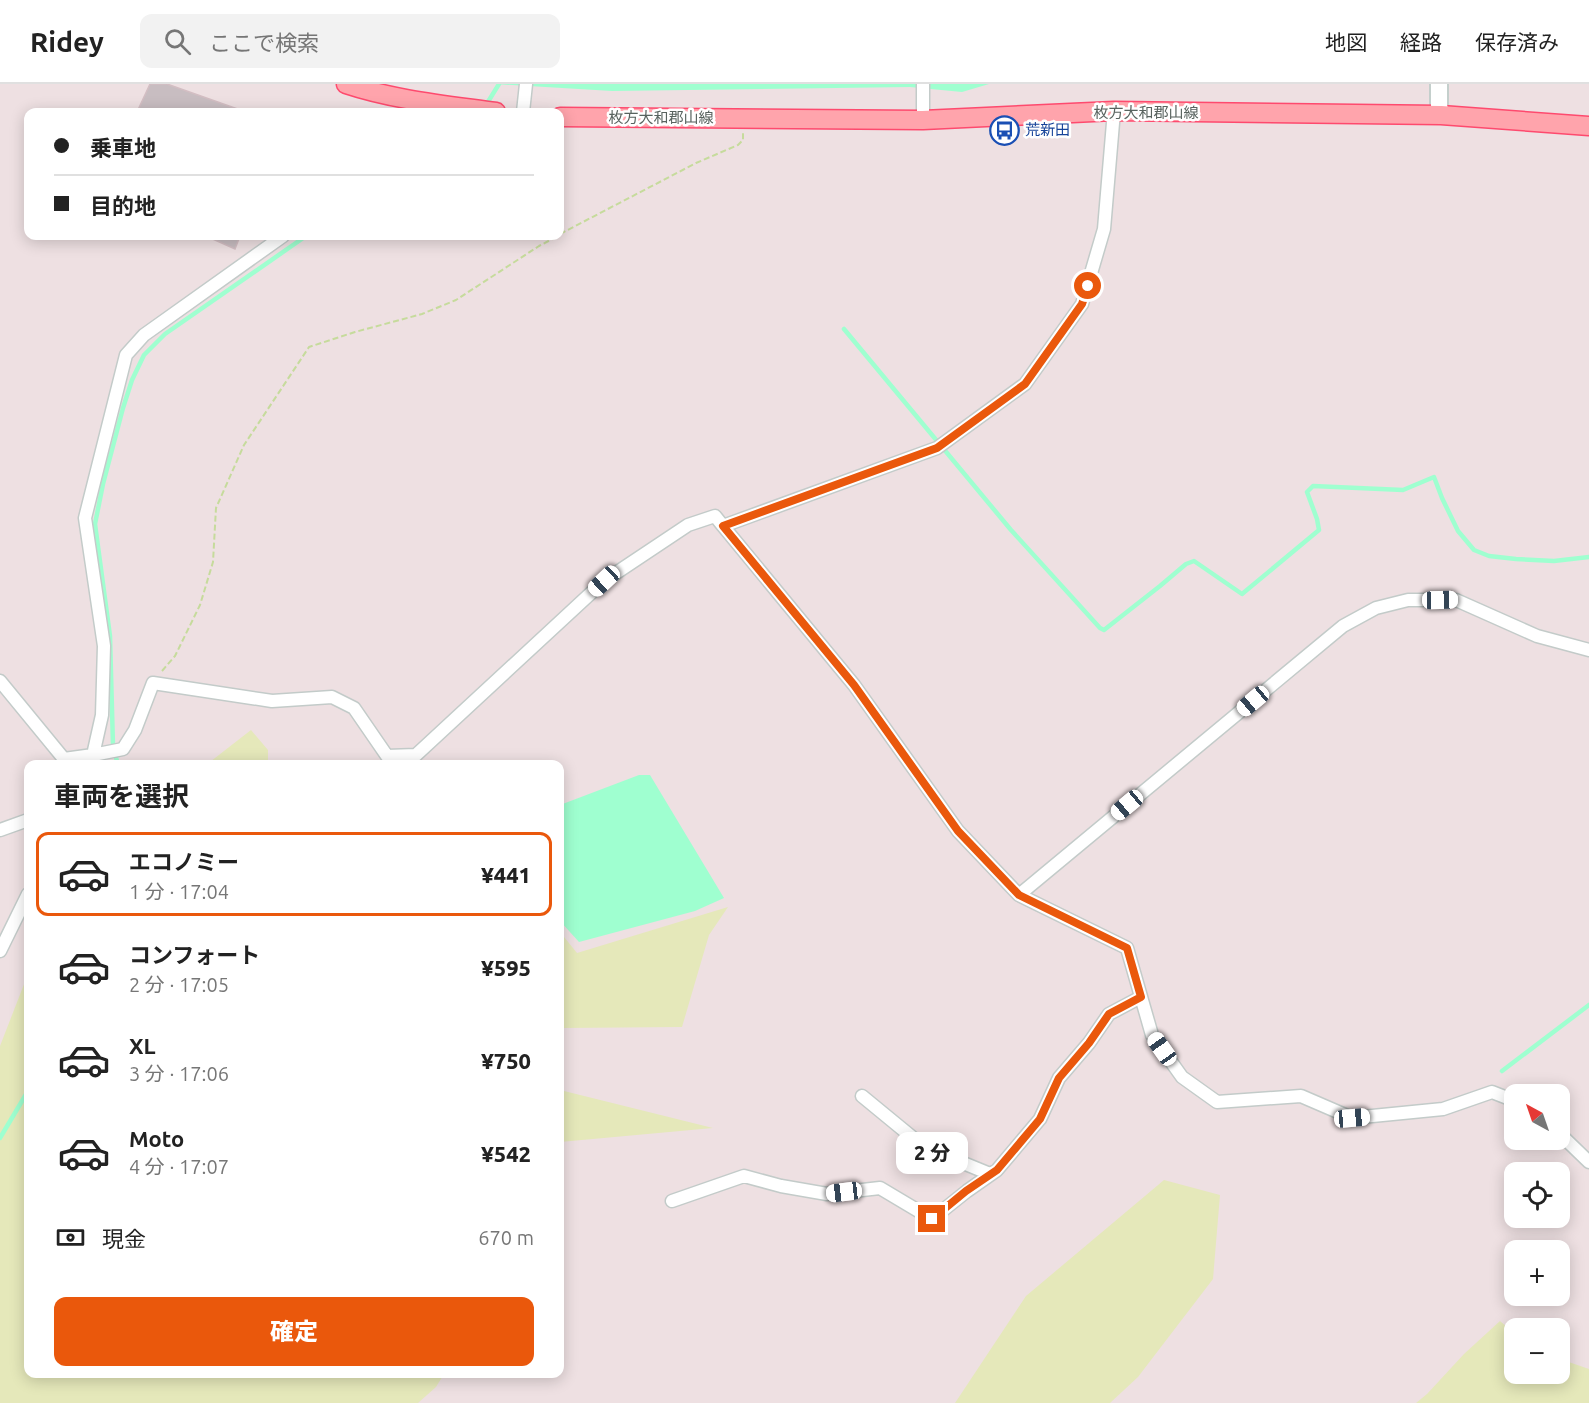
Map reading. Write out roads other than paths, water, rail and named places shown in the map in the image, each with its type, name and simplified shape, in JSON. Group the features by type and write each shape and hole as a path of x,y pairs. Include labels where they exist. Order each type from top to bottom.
{"main road":[{"path":"346,84 459,108"},
{"name":"枚方大和郡山線","path":"564,117 923,120 1114,111 1440,110 1589,126"}],"street":[{"path":"524,107 526,84"},
{"path":"923,84 923,120"},
{"path":"1439,84 1440,110"},
{"path":"723,526 937,448 1025,384 1082,304 1104,230 1114,111"},
{"path":"90,760 102,716 104,646 85,518 126,355 144,335 277,240"},
{"path":"393,760 416,755 604,581 688,525 715,516 854,685 958,831 1019,895 1127,948 1152,1035 1182,1077 1217,1102 1301,1096 1352,1118 1443,1109 1492,1092 1504,1097"},
{"path":"1019,895 1343,626 1376,608 1408,600 1456,600 1537,636 1589,650"},
{"path":"0,681 64,759 90,760 123,749 135,730 153,683 272,701 332,697 354,708 387,760"},
{"path":"0,830 24,821"},
{"path":"0,951 24,902"},
{"path":"672,1201 744,1176 781,1186 827,1194 880,1188 932,1219 966,1191 997,1170 1040,1119 1059,1078 1089,1043 1109,1014 1141,997"},
{"path":"862,1096 935,1155 951,1158 990,1174"},
{"path":"1570,1144 1589,1162"}],"waterway":[{"path":"486,105 499,84"},
{"path":"117,760 113,746 110,636 95,524 103,484 132,380 144,355 165,334 300,240"},
{"path":"844,329 1011,530 1104,630 1186,564 1194,561 1242,594 1319,530 1307,492 1313,486 1403,490 1434,477 1458,531 1474,550 1489,556 1516,559 1554,561 1589,557"},
{"path":"1502,1071 1589,1005"},
{"path":"0,1138 24,1098"}],"place":[{"name":"荒新田","path":"1004,130"}]}
